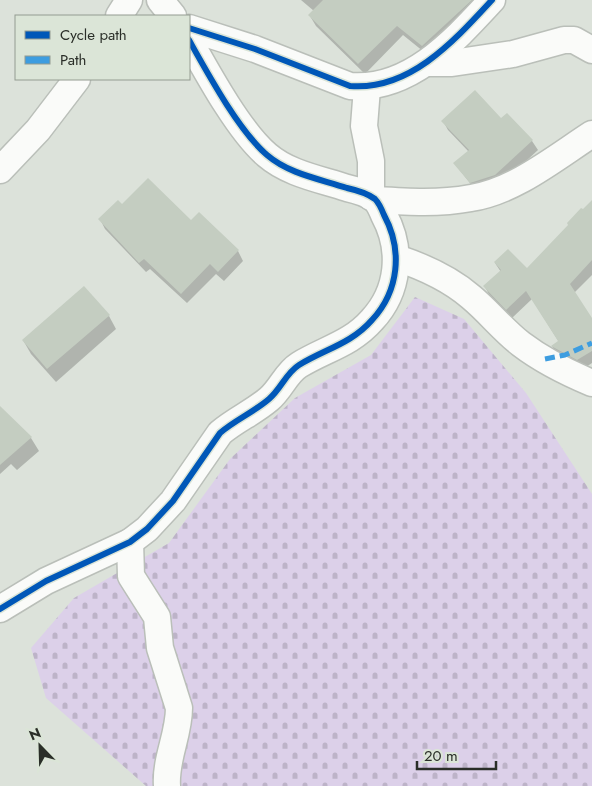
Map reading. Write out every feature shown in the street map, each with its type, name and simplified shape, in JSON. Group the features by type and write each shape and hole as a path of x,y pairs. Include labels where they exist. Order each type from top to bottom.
{"street":[{"path":"120,15 129,0"},
{"path":"160,0 172,15"},
{"path":"190,28 255,49 350,86 367,88 393,80 427,63 492,0"},
{"path":"427,63 452,63 513,54 564,40 574,40 592,50"},
{"path":"190,42 249,137 268,156 289,170 359,191 373,198 434,202 473,198 512,184 592,134"},
{"path":"0,170 38,130 76,80"},
{"path":"0,609 46,581 130,542 148,529 173,501 202,457 229,425 268,400 297,366 345,344 372,321 383,308 397,268 397,258 389,223 373,198 370,161 364,126 367,88"},
{"path":"397,258 426,268 447,280 470,296 522,345 544,359 592,383"},
{"path":"130,542 131,576 157,617 162,654 179,708 179,718 169,752 167,786"}],"green space":[{"path":"415,297 464,319 526,393 592,494 592,786 146,786 46,698 31,648 74,598 169,543 230,459 295,398 371,355"}],"building":[{"path":"323,0 472,0 422,46 397,26 358,64 308,15"},
{"path":"475,90 501,118 507,113 533,140 495,175 470,183 453,163 469,150 441,121"},
{"path":"148,178 191,220 199,212 239,250 218,272 210,264 181,294 144,259 139,263 98,219 118,200 122,204"},
{"path":"592,200 592,260 570,284 592,318 592,351 577,360 551,346 558,341 526,291 506,310 483,286 501,270 494,262 508,249 527,268 568,225 567,223 581,208 583,209"},
{"path":"84,286 110,315 47,369 22,340"},
{"path":"0,406 32,437 0,465"}],"marked path":[{"path":"545,359 565,355 592,343"}],"cycle path":[{"path":"190,28 255,49 350,86 372,85 412,72 430,60 463,31 492,0"},
{"path":"0,609 46,581 130,542 147,529 173,501 220,433 269,399 294,368 347,341 364,328 381,309 393,283 396,256 394,242 390,228 376,201 361,192 316,179 285,167 267,155 256,145 235,117 190,42"}]}
